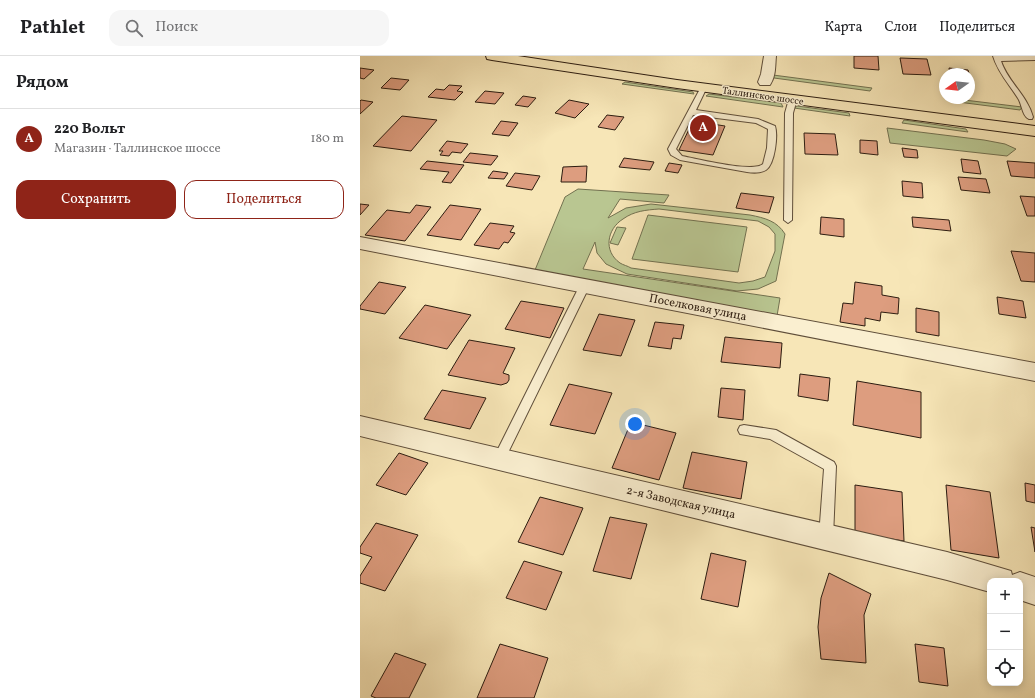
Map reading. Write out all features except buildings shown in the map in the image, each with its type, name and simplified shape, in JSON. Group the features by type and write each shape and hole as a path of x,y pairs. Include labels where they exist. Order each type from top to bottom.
{"main road":[{"name":"Таллинское шоссе","path":"492,56 704,87 1035,132"},
{"path":"576,56 637,64"},
{"name":"Таллинское шоссе","path":"728,77 931,104"},
{"path":"1013,114 1032,117"}],"street":[{"path":"765,82 768,74 770,56"},
{"name":"Поселковая улица","path":"360,243 1035,372"},
{"name":"2-я Заводская улица","path":"360,426 947,566 990,578"},
{"path":"1023,587 1035,591"}],"lane":[{"path":"1032,117 1026,104 1006,76 997,58 1035,58"},
{"path":"691,112 758,121 772,128 773,133 769,162 766,167 758,170 747,170 680,158 674,153 672,149 691,112 704,87"},
{"path":"788,220 789,113 793,99"},
{"path":"499,459 585,285"},
{"path":"744,430 772,434 830,466 826,537"}],"green space":[{"path":"773,75 872,88 870,91 774,78"},
{"path":"625,82 693,92 694,94 622,84"},
{"path":"709,94 781,103 783,107 706,96"},
{"path":"975,101 1022,107 1020,110 974,104 975,104"},
{"path":"797,106 849,113 850,116 794,108"},
{"path":"904,120 966,129 968,132 902,123"},
{"path":"887,128 984,140 1005,144 1016,149 1007,156 890,143"},
{"path":"578,189 669,195 664,203 620,199 608,218 626,208 651,204 750,215 766,219 774,223 785,234 776,281 758,289 737,291 627,274 606,264 597,253 595,242 583,269 780,298 777,316 535,270 565,197","holes":["659,209 758,221 769,227 775,234 775,251 765,277 753,281 739,283 631,268 620,263 611,252 609,246 609,240 613,228 631,214 645,210"]},
{"path":"648,215 747,227 738,272 632,259"},
{"path":"617,227 626,228 618,245 610,243"}],"place":[{"name":"220 Вольт","path":"703,128"}]}
